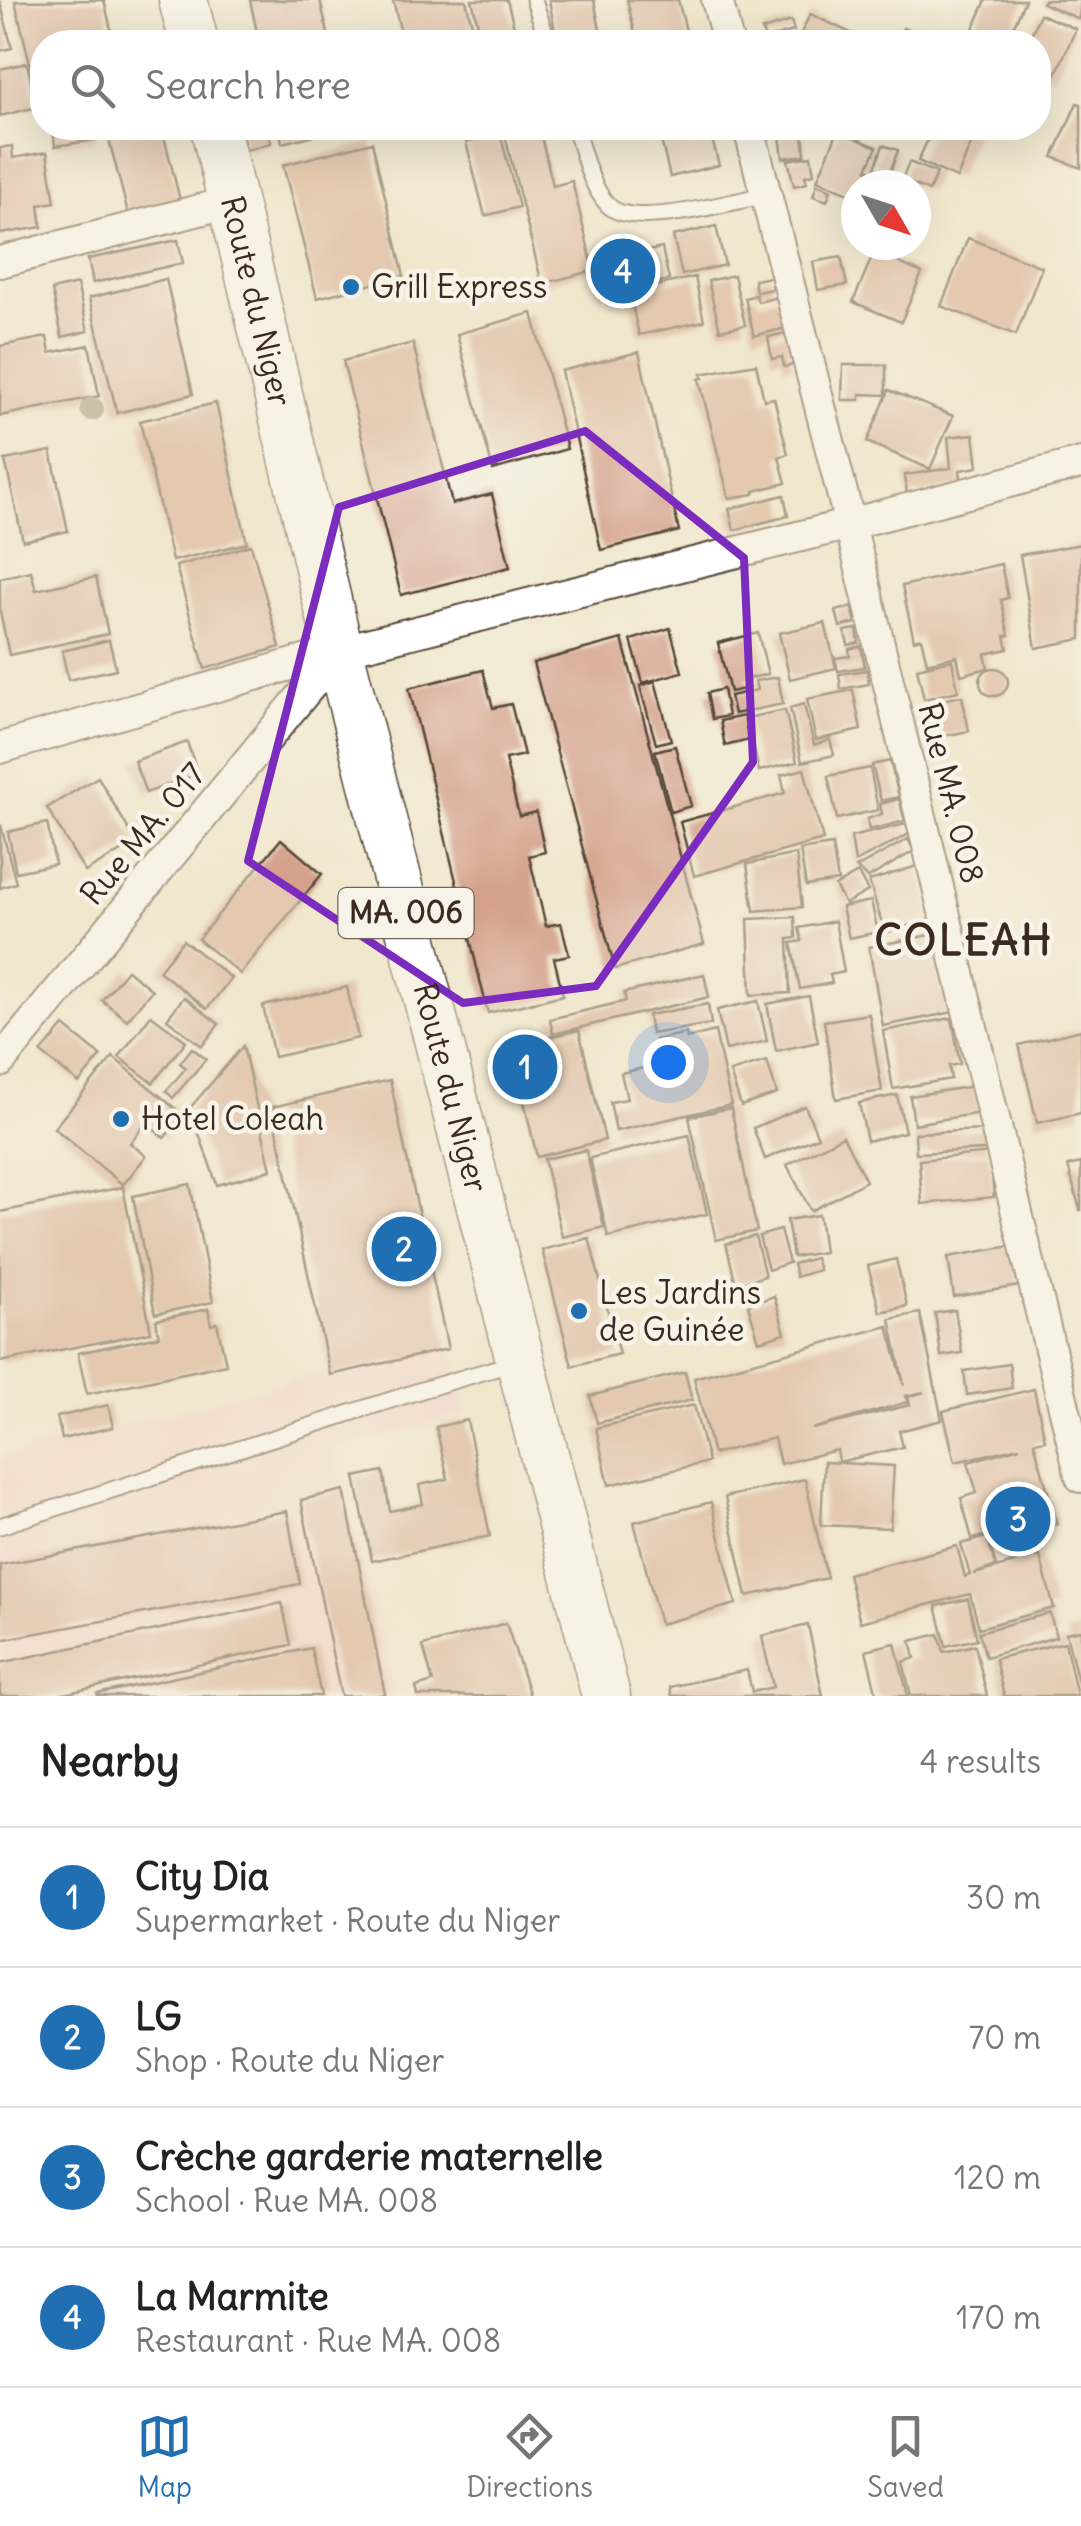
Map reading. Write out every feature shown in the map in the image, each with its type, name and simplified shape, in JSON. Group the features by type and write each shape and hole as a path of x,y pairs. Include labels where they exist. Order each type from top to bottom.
{"main road":[{"path":"183,0 191,30"},
{"name":"Route du Niger","path":"218,140 339,651 606,1696"}],"street":[{"path":"717,0 725,30"},
{"name":"Rue MA. 008","path":"752,140 850,524 1081,1477"},
{"path":"0,262 234,201"},
{"path":"0,748 339,651 850,524 1081,462"},
{"name":"Rue MA. 017","path":"0,1062 339,651"}],"lane":[{"path":"534,0 544,30"},
{"path":"579,140 593,184 610,209 640,218 766,195"},
{"path":"0,1526 521,1361"}],"highlighted area":[{"path":"585,431 744,558 753,762 596,986 463,1003 248,861 339,507"}],"shaded area":[{"path":"448,1339 468,1414 334,1448 394,1696 0,1696 0,1458"}],"building":[{"path":"104,0 111,30 30,30 30,64 15,1"},
{"path":"250,0 320,0 327,30 256,30"},
{"path":"393,0 466,0 473,30 400,30"},
{"path":"472,0 507,0 515,30 479,30"},
{"path":"549,0 594,0 600,30 555,30"},
{"path":"627,0 678,0 686,30 634,30"},
{"path":"986,0 1025,0 1012,30 973,30"},
{"path":"1081,0 1079,19 1042,3"},
{"path":"0,1 12,48 0,51"},
{"path":"810,14 845,30 803,30"},
{"path":"1040,14 1076,29 1054,78 1051,30 1033,30"},
{"path":"791,21 794,30 762,30"},
{"path":"27,63 30,109 0,116 0,69"},
{"path":"1077,103 1081,104 1081,168 1053,157"},
{"path":"54,140 96,140 55,146"},
{"path":"109,140 165,140 182,208 130,221"},
{"path":"243,140 270,140 271,143 246,150"},
{"path":"502,140 519,207 485,216 466,142"},
{"path":"506,140 542,140 553,186 572,181 592,263 662,248 669,280 600,294 595,270 542,284"},
{"path":"661,140 712,140 719,165 670,177"},
{"path":"781,140 804,140 805,155 783,158"},
{"path":"834,140 860,140 877,147 869,170 841,170 841,190 817,180"},
{"path":"928,140 973,140 957,178 918,161"},
{"path":"372,142 404,276 317,298 283,165"},
{"path":"883,145 898,150 891,170 875,168"},
{"path":"12,146 13,158 47,152 55,202 39,205 42,227 0,234 0,148"},
{"path":"811,156 814,174 805,176 807,183 794,186 788,160"},
{"path":"909,162 929,170 906,170"},
{"path":"817,184 831,190 827,201 813,196"},
{"path":"716,226 725,265 682,275 673,236"},
{"path":"968,238 1042,267 1016,335 941,306"},
{"path":"178,240 183,263 93,283 88,259"},
{"path":"841,257 847,285 818,290 813,262"},
{"path":"871,260 892,260 922,273 901,322 853,302"},
{"path":"734,275 745,325 720,330 708,281"},
{"path":"695,277 704,321 639,335 629,292"},
{"path":"771,277 773,289 756,292 754,280"},
{"path":"166,279 193,394 117,413 89,298"},
{"path":"77,284 88,331 62,337 52,290"},
{"path":"756,295 758,302 778,297 786,328 754,336 745,298"},
{"path":"532,313 567,449 493,470 457,334"},
{"path":"786,333 793,365 784,367 782,357 772,359 768,337"},
{"path":"47,337 50,353 89,345 99,396 0,416 0,346"},
{"path":"413,343 452,504 492,494 510,567 401,595 343,361"},
{"path":"639,352 679,531 601,550 561,371"},
{"path":"756,364 764,400 774,398 788,454 779,457 786,483 729,498 699,379 703,378 701,374"},
{"path":"843,365 886,365 886,395 860,394 860,400 842,400"},
{"path":"889,390 953,416 930,469 867,442"},
{"path":"216,403 247,543 172,561 140,421"},
{"path":"974,434 978,467 960,470 962,487 907,495 905,475 951,468 948,437"},
{"path":"51,451 68,531 23,541 5,460"},
{"path":"784,495 788,516 734,530 729,509"},
{"path":"1081,544 1081,639 1036,648 1020,555"},
{"path":"251,545 280,647 205,669 176,566"},
{"path":"1001,564 1008,598 1001,600 1008,649 985,654 988,668 961,675 957,656 927,663 921,638 914,640 902,586"},
{"path":"31,571 36,590 96,577 108,634 9,655 0,611 0,578"},
{"path":"852,607 856,623 840,627 836,611"},
{"path":"825,623 836,668 790,679 779,633"},
{"path":"670,628 682,672 643,683 631,640"},
{"path":"857,629 859,643 848,645 845,631"},
{"path":"758,633 768,674 747,679 749,688 730,692 718,643"},
{"path":"622,639 704,944 615,969 533,663"},
{"path":"109,640 116,669 68,680 62,651"},
{"path":"861,646 865,667 838,671 835,658 850,656 849,649"},
{"path":"952,660 958,691 924,699 917,668"},
{"path":"994,668 1004,672 1008,682 1004,692 994,696 984,692 980,682 984,672"},
{"path":"483,670 493,708 511,704 524,755 505,759 519,816 536,812 545,852 529,856 546,926 561,923 569,955 554,958 563,995 488,1013 409,688"},
{"path":"867,670 869,684 841,689 839,674"},
{"path":"778,677 783,704 734,714 730,696 757,690 755,681"},
{"path":"655,681 671,740 656,744 640,686"},
{"path":"723,689 728,716 712,719 707,693"},
{"path":"853,690 861,730 816,740 807,699"},
{"path":"962,696 969,731 938,737 931,702"},
{"path":"804,704 814,745 830,740 834,755 802,762 790,708"},
{"path":"785,710 797,762 759,771 747,718"},
{"path":"744,716 749,740 725,746 720,721"},
{"path":"187,742 198,774 146,793 134,761"},
{"path":"675,746 691,806 671,812 655,751"},
{"path":"890,761 899,797 881,801 872,765"},
{"path":"870,768 878,810 837,819 828,776"},
{"path":"804,769 823,840 694,876 680,822 785,793 781,775"},
{"path":"98,777 136,842 85,872 47,808"},
{"path":"899,799 905,821 869,830 867,819 882,814 880,804"},
{"path":"47,823 55,864 16,872 8,832"},
{"path":"906,824 909,834 855,862 851,837"},
{"path":"0,827 16,883 0,888"},
{"path":"281,839 322,874 240,974 198,939"},
{"path":"908,839 914,851 868,878 856,868"},
{"path":"832,845 838,881 806,886 800,850"},
{"path":"796,854 802,907 754,911 747,864"},
{"path":"917,866 933,918 885,933 869,881"},
{"path":"858,873 868,891 845,904 835,886"},
{"path":"871,901 878,932 849,938 842,907"},
{"path":"795,917 796,938 788,939 790,993 751,995 748,919"},
{"path":"835,921 844,972 830,975 832,983 800,989 791,943 802,941 799,928"},
{"path":"940,933 954,1012 883,1026 869,947"},
{"path":"183,940 231,978 207,1009 159,971"},
{"path":"127,970 152,990 127,1020 102,1000"},
{"path":"704,974 709,997 553,1034 550,1019 626,1001 624,993"},
{"path":"347,987 358,1038 274,1057 263,1006"},
{"path":"809,996 818,1042 776,1051 767,1004"},
{"path":"184,997 219,1024 202,1046 167,1019"},
{"path":"758,1001 767,1041 726,1050 717,1010"},
{"path":"708,1004 711,1024 651,1034 648,1015"},
{"path":"869,1014 882,1091 836,1099 824,1021"},
{"path":"151,1015 186,1041 153,1083 119,1057"},
{"path":"952,1018 960,1064 949,1066 951,1079 893,1089 883,1031"},
{"path":"64,1026 101,1056 79,1083 41,1053"},
{"path":"579,1030 605,1140 537,1157 511,1046"},
{"path":"1081,1030 1081,1113 1037,1123 1019,1045"},
{"path":"715,1031 731,1105 616,1131 610,1102 627,1099 621,1073 661,1064 655,1040"},
{"path":"243,1046 271,1170 217,1185 190,1108"},
{"path":"192,1048 206,1059 173,1098 166,1091 186,1068 180,1063"},
{"name":"Hotel Coleah","path":"113,1057 183,1115 164,1138 146,1123 130,1143 146,1156 123,1185 54,1128"},
{"path":"767,1061 777,1094 741,1106 730,1072"},
{"path":"390,1080 448,1349 330,1375 272,1107"},
{"path":"975,1086 980,1113 914,1124 910,1096"},
{"path":"897,1095 905,1132 867,1141 859,1103"},
{"path":"805,1106 818,1137 765,1159 753,1128"},
{"path":"731,1108 757,1231 716,1240 689,1117"},
{"path":"985,1130 986,1150 916,1153 915,1133"},
{"path":"689,1135 707,1214 608,1237 590,1158"},
{"path":"843,1136 866,1181 811,1211 787,1165"},
{"path":"586,1150 604,1227 562,1237 544,1159"},
{"path":"990,1153 994,1197 922,1204 919,1160"},
{"path":"1081,1163 1081,1210 1080,1210 1068,1166"},
{"path":"190,1184 213,1302 155,1314 133,1196"},
{"path":"123,1187 151,1332 0,1362 0,1212"},
{"path":"819,1215 824,1252 793,1257 787,1220"},
{"path":"780,1230 789,1263 768,1270 759,1236"},
{"path":"755,1236 765,1276 736,1284 726,1244"},
{"path":"589,1238 619,1354 572,1366 542,1250"},
{"path":"1012,1246 1019,1286 954,1297 948,1257"},
{"path":"815,1258 819,1270 796,1277 793,1264"},
{"path":"896,1259 907,1306 880,1312 868,1266"},
{"path":"774,1296 785,1333 759,1341 748,1305"},
{"path":"208,1309 211,1325 217,1323 226,1364 87,1394 78,1353 159,1336 156,1320"},
{"path":"955,1310 962,1353 941,1356 935,1313"},
{"path":"920,1313 942,1420 899,1431 903,1447 839,1462 837,1450 780,1464 774,1438 713,1454 694,1378 888,1326 904,1385 890,1319","holes":["924,1392 908,1397 910,1405 812,1429 908,1402 906,1396"]},
{"path":"1009,1364 1012,1388 967,1395 964,1371"},
{"path":"685,1372 692,1400 597,1423 590,1396"},
{"path":"1034,1389 1045,1440 1034,1442 1057,1524 991,1543 988,1535 972,1539 961,1498 977,1493 968,1462 1020,1447 955,1462 943,1411"},
{"path":"108,1405 113,1427 62,1439 57,1417"},
{"path":"694,1405 708,1462 609,1485 596,1428"},
{"path":"467,1420 490,1536 372,1561 355,1477 383,1471 390,1511 423,1504 419,1485 448,1479 436,1427"},
{"path":"824,1462 894,1466 890,1528 821,1525"},
{"path":"805,1479 827,1578 747,1596 725,1497"},
{"path":"344,1490 385,1694 375,1696 341,1696 301,1500"},
{"path":"711,1502 736,1604 660,1624 634,1522"},
{"path":"287,1511 300,1584 0,1640 0,1565"},
{"path":"987,1537 996,1566 974,1574 1040,1556 1054,1608 979,1628 970,1594 860,1622 848,1574 957,1546 965,1577 970,1575 961,1544"},
{"path":"968,1599 977,1639 946,1646 936,1606"},
{"path":"282,1603 291,1645 54,1696 0,1696 0,1663"},
{"path":"1050,1613 1056,1637 986,1657 979,1632"},
{"path":"506,1623 530,1696 418,1696 416,1687 433,1682 423,1646"},
{"path":"808,1625 823,1696 672,1696 670,1687 747,1670 752,1692 773,1687 762,1636"},
{"path":"1081,1630 1081,1690 1080,1690 1066,1633"},
{"path":"939,1634 944,1652 975,1645 987,1696 911,1696 903,1662 915,1658 911,1641"},
{"path":"1065,1642 1077,1696 1004,1696 995,1659"},
{"path":"895,1643 908,1696 877,1696 866,1650"},
{"path":"311,1648 321,1696 97,1694"}],"place":[{"name":"La Marmite","path":"623,271"},
{"name":"Grill Express","path":"351,287"},
{"name":"City Dia","path":"525,1067"},
{"name":"Hotel Coleah","path":"121,1119"},
{"name":"LG","path":"404,1249"},
{"name":"Les Jardins de Guinée","path":"579,1311"},
{"name":"Crèche garderie maternelle","path":"1018,1519"}],"district":[{"name":"COLEAH","path":"964,940"}]}
